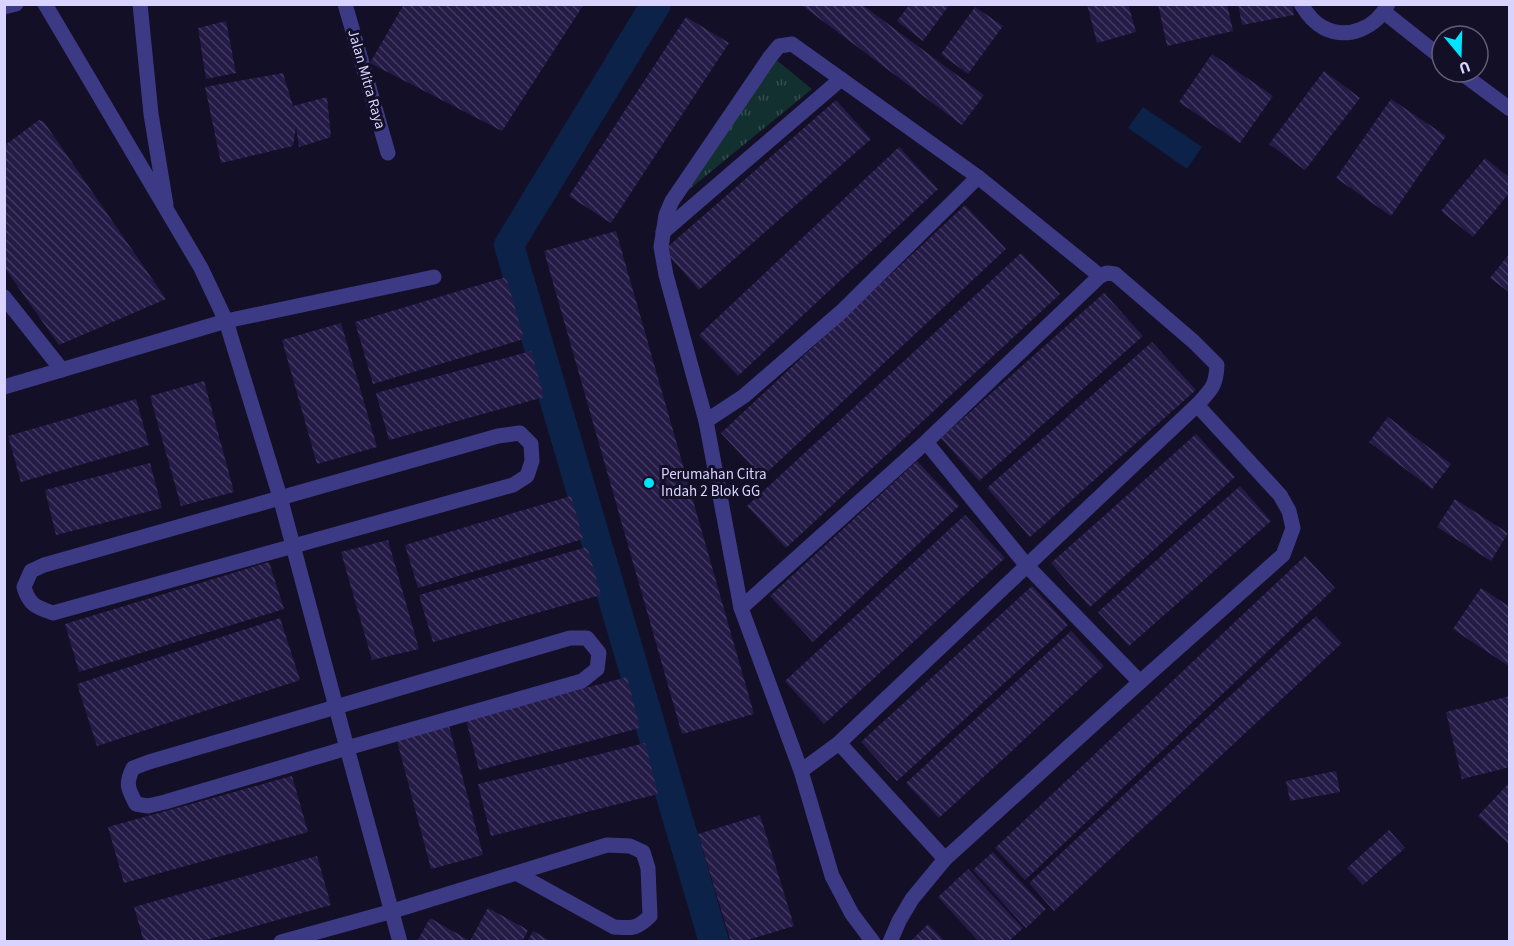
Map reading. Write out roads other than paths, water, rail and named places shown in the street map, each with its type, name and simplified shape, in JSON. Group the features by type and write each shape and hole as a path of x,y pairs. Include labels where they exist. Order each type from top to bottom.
{"street":[{"path":"4,7 16,4"},
{"path":"45,4 201,267 225,321 280,497 400,942"},
{"path":"140,4 151,114 168,214"},
{"name":"Jalan Mitra Raya","path":"345,4 388,153"},
{"path":"1301,4 1311,18 1324,28 1340,32 1357,31 1372,24 1386,8 1430,47"},
{"path":"873,942 852,914 832,876 801,771 741,608 706,421 666,274 661,247 666,215 672,201 770,57 779,46 792,44 978,177 1100,276"},
{"path":"663,232 841,80"},
{"path":"1476,84 1509,109"},
{"path":"706,421 744,396 841,312 978,177"},
{"path":"741,608 926,442 1100,276 1107,273 1115,274 1194,342 1217,365 1217,379 1212,389 1197,405 839,743 801,771"},
{"path":"4,387 225,321 434,277"},
{"path":"4,297 62,370"},
{"path":"890,942 912,898 945,859 1283,555 1293,528 1289,511 1280,495 1197,405"},
{"path":"520,433 531,444 532,461 527,476 513,485 293,545 53,613 37,608 27,599 24,587 31,571 44,565 498,435 520,433"},
{"path":"926,442 1027,566 1140,682"},
{"path":"570,638 587,639 599,653 597,669 582,681 347,748 148,806 136,804 130,793 128,779 133,768 336,706 570,638"},
{"path":"839,743 945,859"},
{"path":"281,942 393,911 516,873 607,845 630,846 643,852 648,868 650,916 641,925 632,928 614,927 516,873"}],"water":[{"path":"1143,107 1202,147 1187,169 1128,128"}],"waterway":[{"path":"656,4 509,245 714,942"}],"place":[{"name":"Perumahan Citra Indah 2 Blok GG","path":"649,483"}]}
